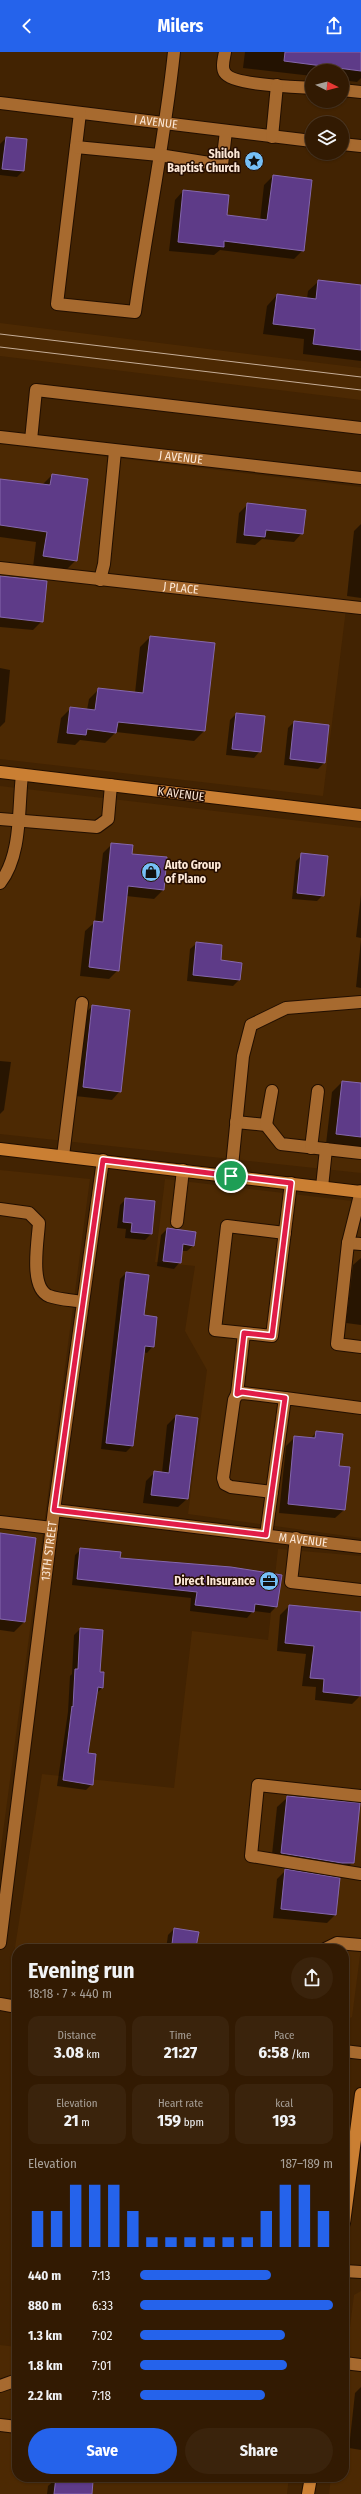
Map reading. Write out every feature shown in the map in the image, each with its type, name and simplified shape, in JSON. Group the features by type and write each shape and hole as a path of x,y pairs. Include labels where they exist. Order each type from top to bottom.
{"main road":[{"name":"K AVENUE","path":"0,772 361,815"},
{"path":"0,1149 361,1191"},
{"path":"349,2175 361,2094"},
{"path":"308,2494 310,2482"}],"street":[{"path":"80,113 57,304 135,312 159,155 166,122 174,52"},
{"path":"225,52 223,68 225,74 230,77 277,85 305,87"},
{"path":"272,136 277,85"},
{"path":"349,91 361,92"},
{"name":"I AVENUE","path":"0,103 305,140"},
{"path":"76,147 159,155 222,165 226,131"},
{"path":"349,145 361,146"},
{"path":"31,440 36,390 361,428"},
{"name":"J AVENUE","path":"0,437 361,478"},
{"path":"100,580 104,564 115,451"},
{"name":"J PLACE","path":"0,568 361,608"},
{"path":"0,883 10,869 22,775"},
{"path":"0,819 97,828 108,819 111,785"},
{"path":"231,1176 243,1056 252,1025 286,1008 361,1002"},
{"path":"63,1156 82,1004"},
{"path":"266,1125 272,1091"},
{"path":"311,1148 318,1091"},
{"path":"236,1122 266,1125 281,1144 361,1154"},
{"path":"322,1187 326,1149"},
{"name":"13TH STREET","path":"0,1943 54,1510 103,1160"},
{"path":"177,1222 183,1170"},
{"path":"285,1233 227,1226 215,1330 272,1336 285,1233 291,1183"},
{"path":"361,1191 348,1243 337,1344 361,1347"},
{"path":"0,1209 29,1213 39,1223 36,1268 42,1290 48,1296 83,1302"},
{"path":"348,1243 361,1244"},
{"path":"244,1333 237,1394 234,1400 223,1478 225,1484 231,1487 272,1492"},
{"path":"237,1394 242,1392 361,1408"},
{"path":"266,1535 285,1398"},
{"name":"M AVENUE","path":"54,1510 361,1547"},
{"path":"0,1522 52,1528"},
{"path":"296,1538 291,1582 361,1590"},
{"path":"361,1796 258,1785 251,1856 361,1874"},
{"path":"335,1944 361,1944"},
{"path":"0,2004 12,2006"},
{"path":"349,2052 361,2053"},
{"path":"349,2271 361,2272"},
{"path":"349,2364 361,2365"},
{"path":"0,2386 12,2382"},
{"path":"0,2425 12,2426"}],"shaded area":[{"path":"0,323 361,368 361,400 0,356"},
{"path":"0,444 361,487 361,610 346,609 323,796 0,759"},
{"path":"0,786 361,828 361,1173 0,1134"},
{"path":"0,1170 90,1179 0,1855"},
{"path":"165,1179 361,1202 361,1538 188,1514 207,1370 185,1331 195,1266 155,1262"},
{"path":"278,1549 361,1556 361,1948 352,2017 349,2018 349,1944 16,1944 42,1774 174,1788 192,1631 268,1640"},
{"path":"361,2291 361,2494 329,2494 330,2482 349,2482 349,2334 354,2295"},
{"path":"0,2345 12,2346 12,2482 288,2482 287,2494 0,2494"}],"building":[{"path":"285,52 361,52 361,71 349,69 349,64 307,64 284,61"},
{"path":"6,137 27,139 24,171 2,169"},
{"path":"273,175 312,180 304,251 224,241 224,247 178,242 183,190 229,195 227,215 267,220"},
{"path":"318,280 361,285 361,350 313,344 315,329 273,324 277,294 316,299"},
{"path":"52,474 88,479 77,561 43,556 47,532 0,525 0,479 50,485"},
{"path":"247,503 306,510 303,534 266,530 265,537 244,535"},
{"path":"0,576 47,581 43,622 0,617"},
{"path":"150,636 215,643 205,731 118,722 116,733 87,729 86,735 67,733 70,707 95,710 98,688 143,693"},
{"path":"236,713 265,716 261,752 232,749"},
{"path":"294,721 329,725 325,763 290,759"},
{"path":"111,843 133,845 132,854 167,857 164,890 128,886 119,971 89,967 94,921 103,922"},
{"path":"301,853 328,856 324,896 297,893"},
{"path":"196,942 222,945 221,960 242,963 240,980 193,975"},
{"path":"92,1005 130,1010 121,1092 83,1087"},
{"path":"342,1081 361,1083 361,1137 336,1134"},
{"path":"125,1198 155,1201 152,1234 131,1232 132,1223 123,1222"},
{"path":"167,1228 196,1232 194,1246 183,1244 181,1263 163,1261"},
{"path":"126,1272 149,1275 144,1315 157,1317 154,1347 145,1346 133,1446 106,1443"},
{"path":"176,1415 198,1418 188,1499 151,1495 154,1471 169,1473"},
{"path":"316,1431 343,1434 339,1466 350,1467 345,1510 288,1504 294,1436 315,1438"},
{"path":"0,1533 36,1538 25,1622 0,1619"},
{"path":"80,1548 121,1552 120,1558 231,1567 282,1575 277,1607 255,1604 254,1612 195,1605 197,1592 77,1579"},
{"path":"289,1605 361,1612 361,1696 323,1692 324,1679 310,1678 314,1646 285,1643"},
{"path":"80,1628 103,1630 100,1672 104,1672 103,1688 98,1687 88,1753 96,1754 93,1785 63,1780 72,1706 73,1707 75,1669 78,1669"},
{"path":"287,1796 360,1803 354,1863 342,1863 281,1853"},
{"path":"285,1869 340,1878 336,1915 281,1909"},
{"path":"174,1928 199,1932 197,1944 172,1944"},
{"path":"55,2482 93,2482 92,2494 54,2494"}],"tram line":[{"path":"0,334 361,377"},
{"path":"0,347 361,390"}],"place":[{"name":"Shiloh Baptist Church","path":"254,161"},
{"name":"Auto Group of Plano","path":"151,872"},
{"name":"Direct Insurance","path":"269,1581"}],"route":[{"path":"103,1160 231,1176 291,1183 272,1336 244,1333 237,1394 242,1392 285,1398 266,1535 54,1510 103,1160"}]}
